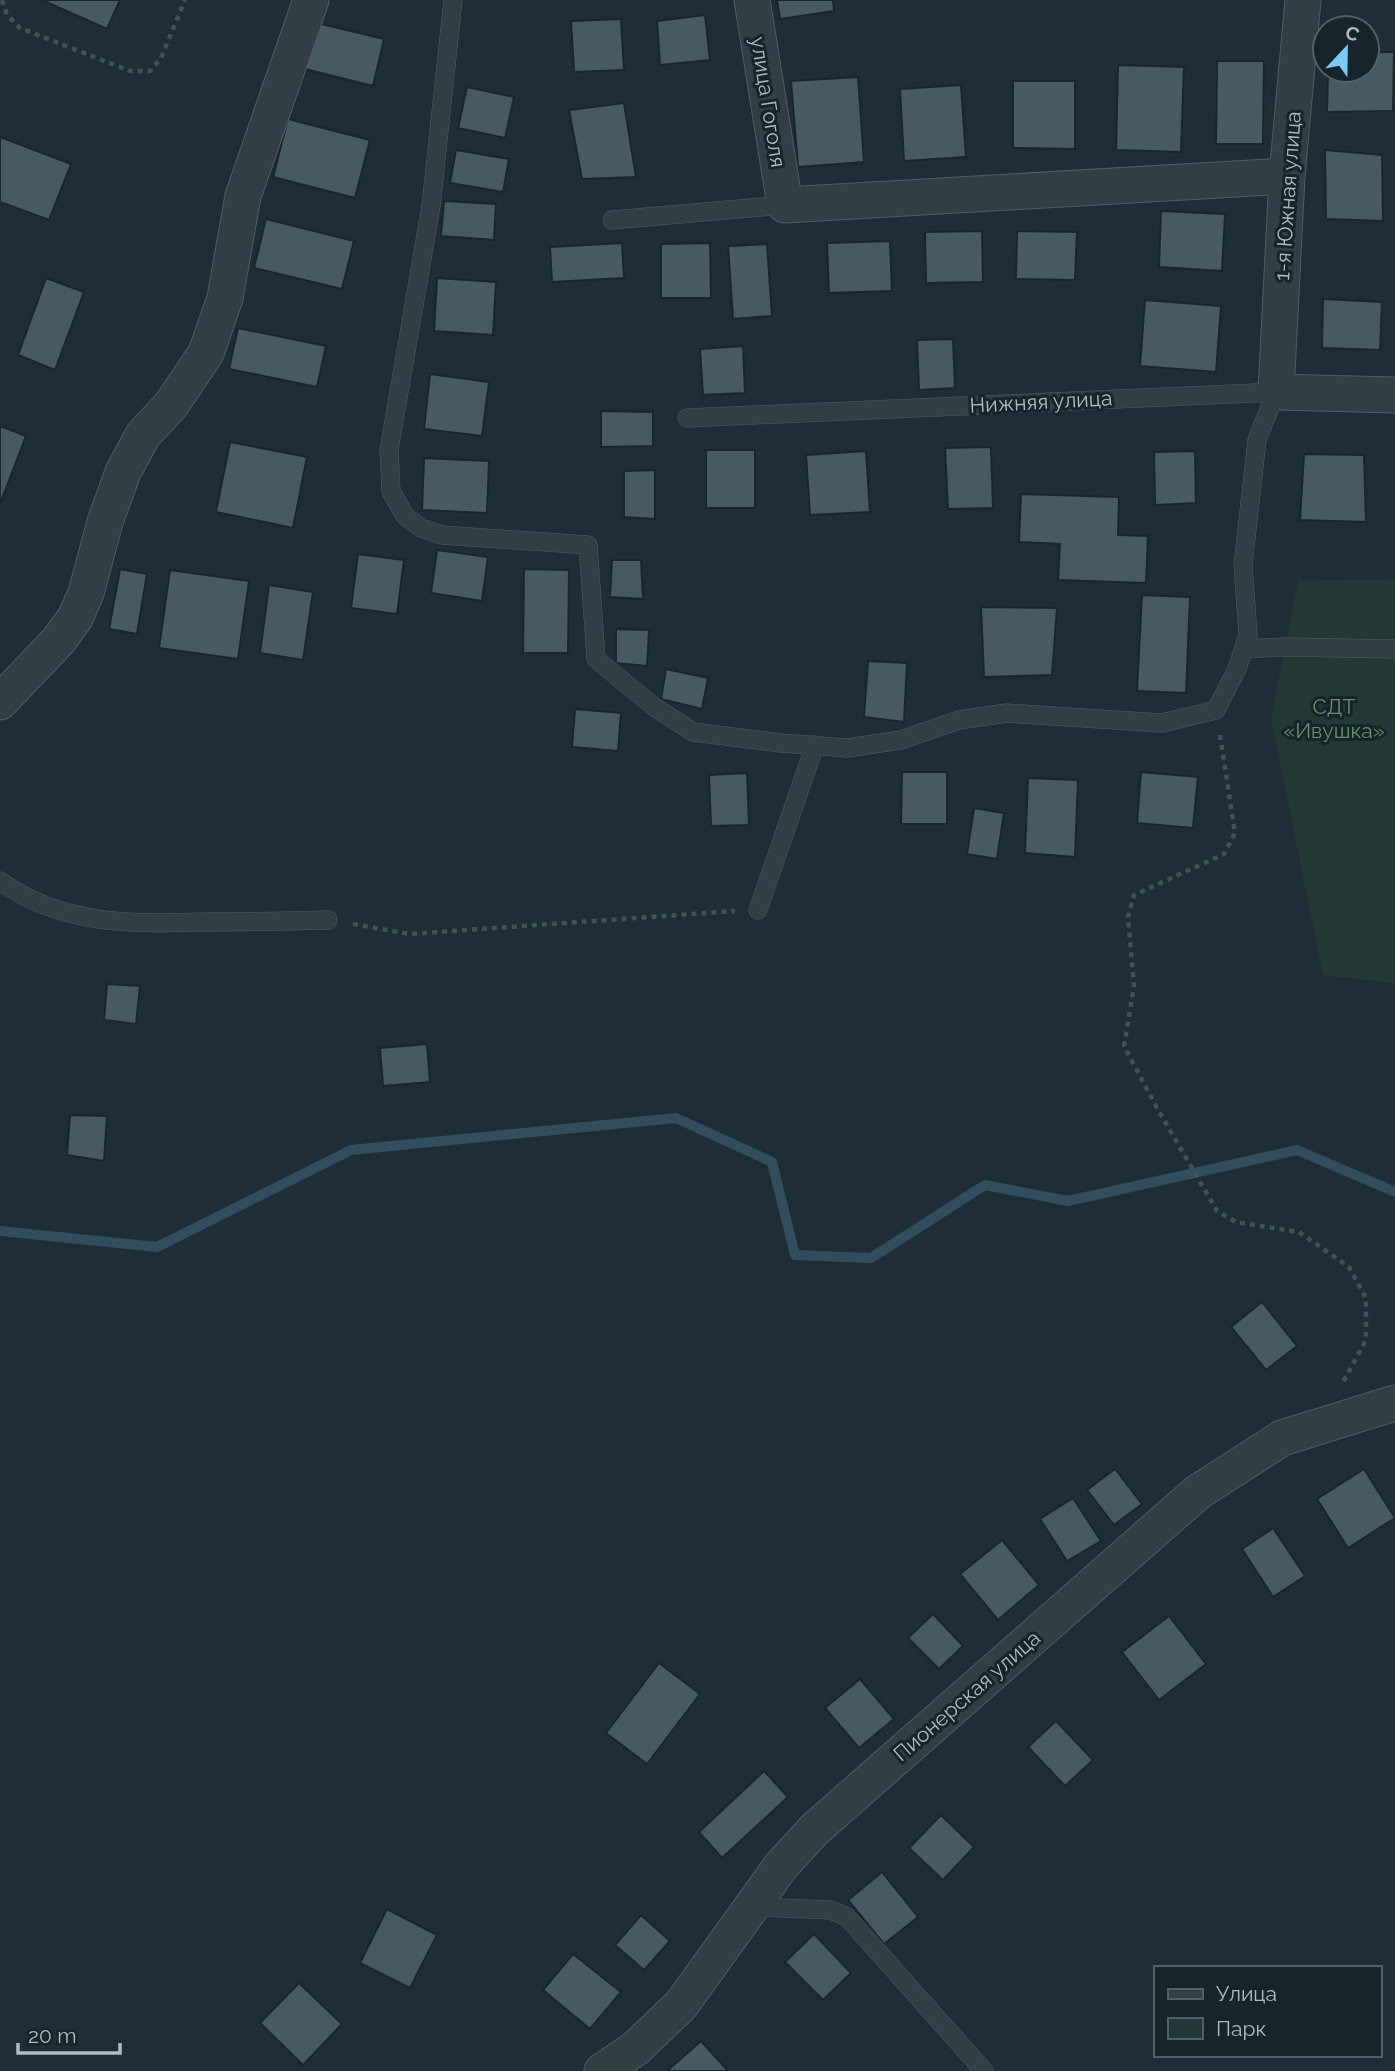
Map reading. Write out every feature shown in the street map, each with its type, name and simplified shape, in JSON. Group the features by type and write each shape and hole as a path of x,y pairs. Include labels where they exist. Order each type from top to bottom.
{"street":[{"path":"0,702 59,640 75,618 86,593 105,522 123,472 144,435 171,405 206,353 225,298 243,195 311,0"},
{"name":"улица Гоголя","path":"752,0 785,205"},
{"name":"1-я Южная улица","path":"1276,392 1287,176 1303,0"},
{"path":"785,205 1287,176"},
{"name":"Нижняя улица","path":"1276,392 1395,395"},
{"name":"Пионерская улица","path":"602,2071 636,2048 681,2005 781,1866 815,1829 1198,1492 1282,1438 1395,1403"}],"lane":[{"path":"453,0 431,206 389,450 391,491 405,516 421,528 442,535 588,545 596,659 653,706 693,732 847,748 901,740 959,720 1006,713 1162,723 1216,710 1237,669 1248,635 1243,565 1257,440 1276,392"},
{"path":"612,219 785,205"},
{"name":"Нижняя улица","path":"687,418 1276,392"},
{"path":"1244,649 1395,649"},
{"path":"758,910 815,745"},
{"path":"0,881 13,891 45,906 78,916 128,924 328,920"},
{"path":"753,1907 831,1910 847,1917 984,2071"}],"path":[{"path":"2,0 7,15 20,28 130,71 150,71 161,58 185,0"},
{"path":"1216,710 1234,833 1224,854 1134,895 1128,917 1134,986 1124,1046 1217,1211 1236,1222 1299,1232 1349,1267 1366,1298 1366,1340 1338,1391 1330,1423"},
{"path":"328,920 410,934 758,910"}],"green space":[{"name":"СДТ «Ивушка»","path":"1395,579 1395,983 1323,975 1271,719 1298,581"}],"building":[{"path":"42,0 120,0 107,29"},
{"path":"777,0 833,0 834,11 780,19"},
{"path":"705,15 710,60 660,65 657,21"},
{"path":"621,19 624,70 574,72 571,21"},
{"path":"313,22 384,39 373,86 301,68"},
{"path":"1381,52 1394,52 1393,111 1327,112 1328,84 1381,84"},
{"path":"1217,61 1264,61 1263,144 1216,144"},
{"path":"1118,65 1184,67 1181,152 1116,150"},
{"path":"858,77 864,162 798,167 791,81"},
{"path":"1013,81 1075,81 1075,149 1013,148"},
{"path":"961,85 966,157 904,161 900,89"},
{"path":"467,87 514,97 505,138 458,128"},
{"path":"624,103 636,177 582,179 569,110"},
{"path":"288,119 370,140 355,198 273,177"},
{"path":"0,137 71,164 49,220 0,202"},
{"path":"456,150 509,159 503,192 450,183"},
{"path":"1325,150 1382,155 1383,221 1326,219"},
{"path":"444,201 496,204 494,240 441,236"},
{"path":"1161,211 1225,214 1222,271 1159,267"},
{"path":"266,219 354,241 342,289 254,268"},
{"path":"982,231 983,282 926,283 925,232"},
{"path":"1017,231 1077,232 1075,280 1016,279"},
{"path":"890,241 892,291 829,293 827,243"},
{"path":"622,243 624,278 552,282 550,247"},
{"path":"710,243 711,298 661,298 661,244"},
{"path":"767,244 772,316 733,319 728,246"},
{"path":"46,278 84,292 55,370 18,355"},
{"path":"437,278 496,282 493,335 434,331"},
{"path":"1323,299 1382,302 1380,350 1322,348"},
{"path":"1145,300 1221,306 1216,372 1140,366"},
{"path":"238,328 326,346 317,387 229,369"},
{"path":"953,339 955,388 919,390 917,340"},
{"path":"743,346 745,393 703,395 700,349"},
{"path":"430,374 489,382 482,436 424,429"},
{"path":"601,411 653,412 653,446 601,447"},
{"path":"0,426 26,436 0,504"},
{"path":"230,442 307,457 293,528 216,512"},
{"path":"991,447 993,508 948,509 945,448"},
{"path":"706,450 755,450 755,508 706,508"},
{"path":"866,451 870,512 810,515 806,455"},
{"path":"1195,451 1196,503 1155,505 1154,452"},
{"path":"1304,454 1364,455 1366,522 1300,520"},
{"path":"424,458 489,461 487,513 422,510"},
{"path":"655,470 655,519 624,517 624,471"},
{"path":"1021,494 1119,497 1118,535 1148,536 1146,583 1058,580 1060,544 1019,542"},
{"path":"437,550 488,557 482,601 431,593"},
{"path":"358,554 404,560 397,614 351,608"},
{"path":"612,560 641,560 643,599 610,597"},
{"path":"120,569 147,574 137,634 109,629"},
{"path":"524,569 569,570 568,653 523,653"},
{"path":"170,570 249,581 238,659 159,648"},
{"path":"269,585 313,592 303,660 260,653"},
{"path":"1142,595 1190,597 1186,693 1137,691"},
{"path":"981,607 1057,608 1052,675 984,677"},
{"path":"616,629 649,630 647,666 616,663"},
{"path":"868,661 907,663 904,722 864,717"},
{"path":"666,669 708,678 702,709 661,699"},
{"path":"575,709 621,713 618,751 572,747"},
{"path":"902,772 947,772 947,824 901,824"},
{"path":"1141,772 1198,777 1193,828 1137,823"},
{"path":"747,773 749,825 711,826 709,775"},
{"path":"1028,778 1078,780 1075,857 1025,853"},
{"path":"974,808 1004,813 997,859 967,854"},
{"path":"107,984 140,986 136,1024 104,1020"},
{"path":"427,1044 430,1082 383,1086 380,1048"},
{"path":"70,1115 107,1116 104,1161 67,1155"},
{"path":"1262,1302 1297,1346 1266,1370 1231,1327"},
{"path":"1115,1469 1142,1504 1114,1525 1087,1490"},
{"path":"1364,1469 1395,1518 1348,1548 1317,1499"},
{"path":"1073,1498 1101,1541 1067,1561 1040,1519"},
{"path":"1273,1528 1305,1576 1273,1597 1242,1549"},
{"path":"1002,1540 1039,1585 998,1620 960,1574"},
{"path":"933,1614 963,1646 939,1669 908,1638"},
{"path":"1169,1616 1206,1664 1159,1700 1122,1652"},
{"path":"659,1663 700,1694 647,1764 606,1733"},
{"path":"860,1679 894,1719 859,1748 825,1708"},
{"path":"1056,1721 1093,1760 1065,1786 1028,1747"},
{"path":"764,1771 788,1797 722,1858 699,1832"},
{"path":"941,1815 974,1847 943,1880 909,1848"},
{"path":"882,1872 918,1917 884,1944 848,1900"},
{"path":"387,1909 437,1935 410,1988 360,1963"},
{"path":"641,1915 670,1941 644,1970 615,1945"},
{"path":"814,1934 851,1973 823,2000 785,1962"},
{"path":"573,1954 621,1992 590,2029 543,1990"},
{"path":"299,1983 342,2024 303,2065 260,2023"},
{"path":"701,2041 728,2071 667,2071"}],"waterway":[{"path":"0,1231 157,1247 351,1150 676,1118 772,1162 795,1255 871,1258 985,1185 1068,1201 1297,1150 1395,1192"}]}
